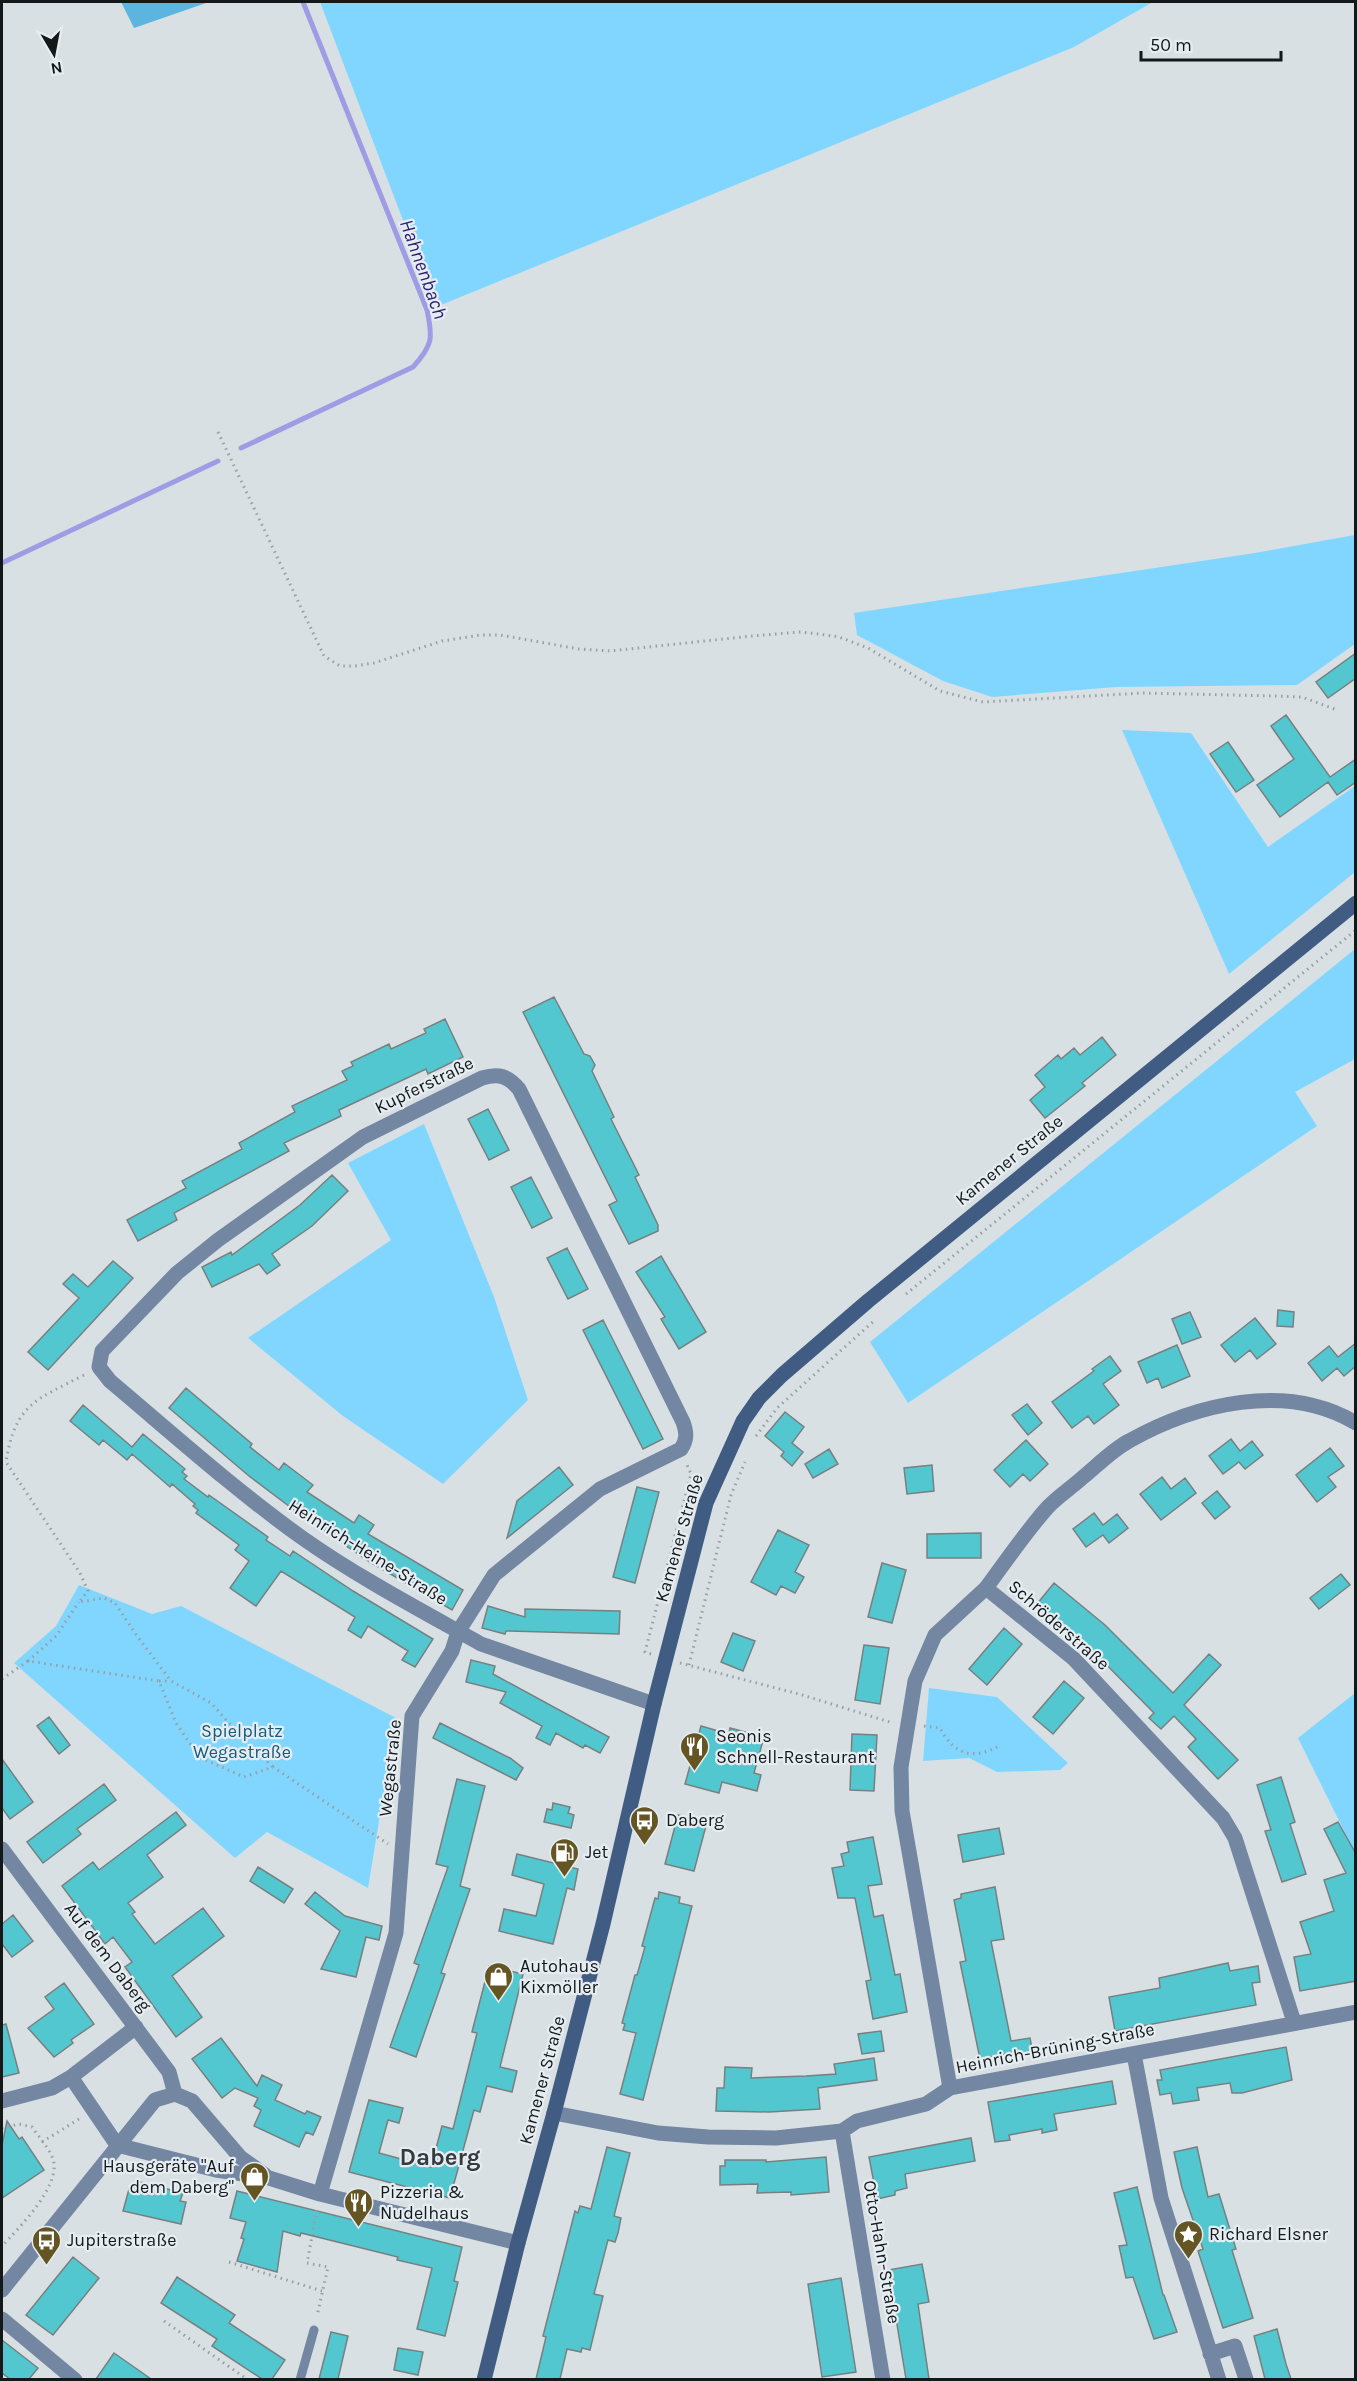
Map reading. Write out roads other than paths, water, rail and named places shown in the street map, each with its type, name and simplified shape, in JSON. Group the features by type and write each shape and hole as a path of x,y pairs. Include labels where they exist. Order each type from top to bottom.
{"main road":[{"name":"Kamener Straße","path":"484,2379 603,1924 665,1659 706,1503 729,1447 743,1421 759,1398 868,1301 1356,903"}],"street":[{"name":"Kupferstraße","path":"99,1367 102,1351 111,1340 177,1273 218,1240 363,1137 482,1078 494,1074 502,1075 511,1079 519,1089 684,1422 687,1433 686,1442 681,1449"},
{"name":"Heinrich-Heine-Straße","path":"99,1367 110,1381 218,1473 302,1538 415,1608 481,1644 654,1704"},
{"path":"986,1588 1048,1507 1127,1442 1173,1420 1212,1407 1251,1401 1298,1402 1345,1417 1356,1424"},
{"name":"Wegastraße","path":"320,2194 396,1933 412,1716 452,1651 458,1632 494,1575 600,1489 681,1449"},
{"name":"Schröderstraße","path":"950,2088 902,1811 901,1767 915,1681 935,1635 986,1588 1074,1659 1175,1764 1223,1818 1235,1838 1294,2022"},
{"name":"Auf dem Daberg","path":"2,1849 169,2072 175,2094"},
{"name":"Heinrich-Brüning-Straße","path":"554,2113 658,2133 708,2137 776,2138 842,2131 857,2121 926,2104 950,2088 1356,2012"},
{"path":"2,2101 52,2088 136,2027"},
{"path":"1134,2054 1161,2198 1219,2379"},
{"path":"70,2077 117,2145 216,2170 269,2178 320,2194 518,2243"},
{"path":"2,2290 155,2100 175,2094 192,2102 240,2157 269,2178"},
{"name":"Otto-Hahn-Straße","path":"842,2131 883,2379"},
{"path":"2,2319 75,2379"},
{"path":"1210,2354 1235,2346 1246,2379"}],"lane":[{"path":"300,2379 314,2330"}],"waterway":[{"name":"Hahnenbach","path":"241,448 413,367 430,341 427,310 303,2"},
{"name":"Hahnenbach","path":"2,563 218,461"}],"place":[{"name":"Seonis Schnell-Restaurant","path":"695,1772"},
{"name":"Daberg","path":"645,1846"},
{"name":"Jet","path":"564,1878"},
{"name":"Autohaus Kixmöller","path":"499,2002"},
{"name":"Hausgeräte \"Auf dem Daberg\"","path":"255,2202"},
{"name":"Pizzeria & Nudelhaus","path":"359,2228"},
{"name":"Richard Elsner","path":"1188,2260"},
{"name":"Jupiterstraße","path":"46,2266"}],"district":[{"name":"Daberg","path":"440,2157"}],"park label":[{"name":"Spielplatz Wegastraße","path":"242,1741"}]}
